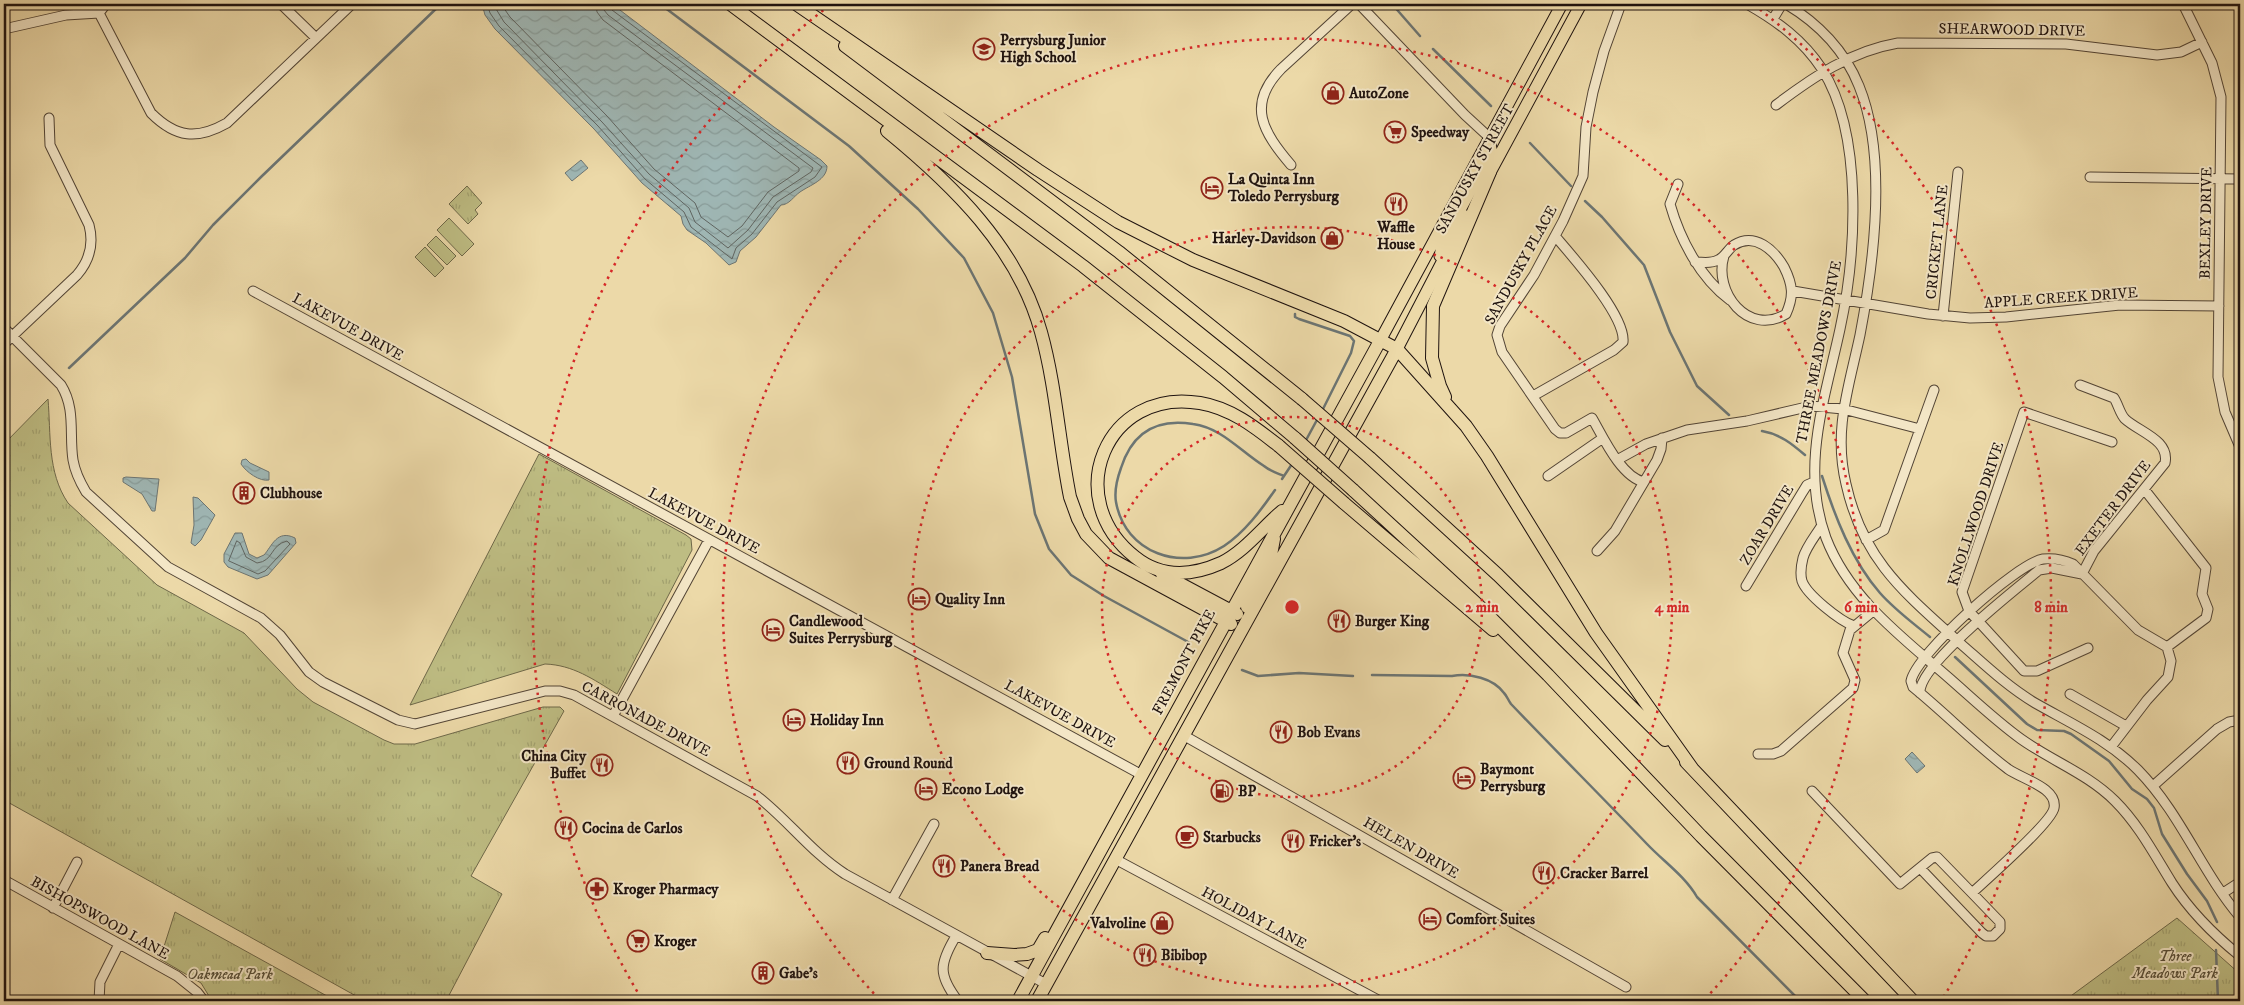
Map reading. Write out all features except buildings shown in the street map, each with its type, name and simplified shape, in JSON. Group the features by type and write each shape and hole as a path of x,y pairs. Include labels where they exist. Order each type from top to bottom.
{"highway":[{"path":"730,4 1083,266 1295,438 1479,606 1548,675 1701,836 1865,1001"},
{"path":"789,4 1119,252 1302,399 1370,458 1498,575 1692,768 1913,1001"},
{"path":"796,4 1038,170 1118,222 1193,260 1344,321 1381,339 1396,349 1451,408 1486,456 1596,633 1692,768"},
{"path":"864,104 884,129 911,151 984,224 1002,247 1026,288 1035,310 1047,356 1070,496 1078,519 1086,534 1109,558 1243,624"},
{"path":"1451,408 1440,386 1432,358 1433,306 1490,172"},
{"name":"FREMONT PIKE","path":"1018,1001 1381,339"},
{"path":"1036,1001 1396,349"},
{"path":"1228,616 1125,550 1113,536 1102,516 1098,504 1097,480 1102,457 1116,433 1124,424 1138,414 1155,406 1178,402 1202,403 1225,410 1240,418 1279,446 1451,596 1548,675"},
{"path":"1155,570 1199,571 1222,562 1255,538 1288,507"},
{"path":"1243,624 1247,602 1271,555 1277,526"},
{"path":"987,952 1020,955 1038,950 1060,910 1076,897"}],"main road":[{"name":"SANDUSKY STREET","path":"1381,339 1562,4"},
{"name":"SANDUSKY STREET","path":"1396,349 1438,267 1581,4"},
{"path":"1438,267 1443,241 1487,160 1491,149 1490,138"}],"street":[{"path":"4,29 66,14 98,13 106,4"},
{"path":"281,4 316,38"},
{"path":"98,13 151,113 162,124 175,132 195,134 211,132 227,123 352,4"},
{"path":"1291,165 1278,150 1266,128 1261,110 1263,94 1270,81 1281,69 1352,4"},
{"path":"1359,4 1464,115 1490,138"},
{"name":"SANDUSKY PLACE","path":"1603,438 1592,418 1566,433 1560,433 1555,429 1502,352 1497,335 1500,326 1534,275 1555,236 1583,176 1586,128 1591,98 1604,51 1622,4"},
{"name":"THREE MEADOWS DRIVE","path":"1747,4 1772,19 1800,41 1823,71 1833,92 1843,123 1852,182 1852,242 1846,299 1822,407 1814,458 1814,482 1822,525 1832,552 1841,568 1873,611 1925,658 2021,739 2083,776 2112,798 2141,833 2187,904 2202,922 2240,956"},
{"path":"1772,19 1782,4"},
{"path":"1786,4 1812,22 1825,34 1845,60 1859,85 1865,102 1873,145 1875,220 1866,303 1843,409 1840,446 1850,500 1866,540 1888,574 1903,592 2015,690 2111,746 2153,786 2183,828 2240,917"},
{"name":"BEXLEY DRIVE","path":"2183,4 2218,79 2221,97 2218,377 2225,412 2240,448"},
{"name":"SHEARWOOD DRIVE","path":"1776,105 1823,71 1879,46 1912,42 2066,44 2157,54 2181,52 2202,42"},
{"path":"4,344 77,275 86,263 90,253 91,239 89,226 50,145 49,118"},
{"name":"CRICKET LANE","path":"1943,316 1958,172"},
{"path":"2090,177 2240,179"},
{"path":"1678,184 1670,204 1683,239 1695,262 1714,286 1746,315 1762,322 1780,318 1786,314 1793,291 1780,260 1770,249 1758,241 1749,240 1735,244 1724,256 1710,263 1695,262"},
{"path":"1533,396 1614,350 1623,342 1624,338 1610,306 1555,236"},
{"path":"1724,256 1722,263 1724,278 1732,301"},
{"name":"LAKEVUE DRIVE","path":"253,291 1142,775"},
{"name":"APPLE CREEK DRIVE","path":"1793,291 1943,316 2006,317 2120,305 2219,306"},
{"name":"CARRONADE DRIVE","path":"4,328 61,385 66,393 71,414 73,460 78,477 86,492 168,567 261,618 280,635 309,672 323,682 398,720 415,724 545,691 560,691 574,695 757,796 771,807 830,865 1046,984"},
{"name":"EXETER DRIVE","path":"2080,385 2114,398 2123,418 2165,450 2165,463 2094,551 2082,574"},
{"path":"1866,540 1884,530 1934,390"},
{"path":"1617,460 1630,451 1687,430 1747,421 1805,407 1843,409 1920,429"},
{"name":"KNOLLWOOD DRIVE","path":"1969,611 1962,592 2024,412 2112,442"},
{"path":"1548,476 1603,438 1617,460 1630,475 1644,482"},
{"path":"1596,551 1615,532 1660,453 1662,438"},
{"name":"ZOAR DRIVE","path":"1746,586 1807,485 1814,482"},
{"path":"2144,489 2206,568 2202,594 2208,609 2206,618 2167,647"},
{"path":"1822,525 1803,556 1800,569 1802,583 1818,601 1842,622 1854,626"},
{"path":"613,716 709,540"},
{"path":"1972,893 2053,813 2054,801 2051,794 2009,770 1913,687 1911,680 1914,672 1925,658 1969,611 2025,567 2042,560 2062,560 2073,564 2138,630 2167,647 2171,661 2168,677 2111,746"},
{"path":"1920,693 1920,685 1956,639 2039,570 2052,568 2082,574"},
{"path":"1758,754 1773,754 1781,751 1853,688 1854,680 1843,653 1850,630 1873,611"},
{"path":"1969,611 2024,671 2037,671 2088,648"},
{"path":"2070,694 2126,726"},
{"path":"2153,786 2217,729 2229,722 2240,720"},
{"name":"HELEN DRIVE","path":"1183,735 1626,987"},
{"path":"1812,791 1900,884 1932,858 1937,857 2000,922 2000,929 1993,936 1986,936 1982,933 1920,868"},
{"path":"892,900 934,824"},
{"name":"HOLIDAY LANE","path":"1115,859 1380,1001"},
{"path":"53,908 78,862"},
{"name":"BISHOPSWOOD LANE","path":"4,880 188,983 204,1001"},
{"path":"2223,893 2240,882"},
{"path":"956,936 944,958 942,969 946,986 958,1001"},
{"path":"99,1001 100,982 119,944"}],"green space":[{"path":"467,186 482,203 475,210 478,214 468,224 449,204"},
{"path":"449,218 474,244 462,256 437,230"},
{"path":"436,236 456,256 447,265 427,245"},
{"path":"425,247 444,268 435,277 415,257"},
{"path":"48,399 53,466 56,479 68,503 157,585 244,633 297,689 313,702 394,744 415,744 543,707 560,707 564,711 471,876 502,894 446,1001 365,1001 4,800 4,444"},
{"path":"539,454 686,535 691,539 692,550 617,694 574,670 545,664 410,705"},
{"name":"Oakmead Park","path":"175,912 336,1001 212,1001 201,983 160,959"},
{"name":"Three Meadows Park","path":"2177,918 2240,974 2240,1001 2064,1001"}],"water":[{"path":"482,4 612,4 774,127 821,160 827,166 826,171 821,179 800,192 786,204 781,205 756,237 740,251 736,262 729,265 706,243 687,230 681,216 642,183 594,129 495,29 485,15"},
{"path":"581,160 588,168 572,181 565,173"},
{"path":"246,459 250,463 269,472 269,480 258,478 246,470 241,464 242,460"},
{"path":"123,478 159,479 155,511 152,511 142,494 123,482"},
{"path":"193,497 198,498 215,515 201,540 195,546 191,543 194,525"},
{"path":"235,533 242,533 249,554 257,558 264,555 279,537 289,536 295,538 296,543 268,575 257,579 228,567 224,562 224,554"},
{"path":"1912,752 1925,766 1917,773 1905,759"}],"waterway":[{"path":"69,368 185,258 213,225 261,177 441,4"},
{"path":"660,4 849,146 918,209 964,258 993,313 1012,377 1035,514 1049,549 1071,575 1104,596 1190,643"},
{"path":"1392,4 1420,36"},
{"path":"1433,49 1491,106"},
{"path":"1530,143 1571,186"},
{"path":"1585,201 1602,217 1644,265 1670,332 1697,386 1729,415"},
{"path":"1295,314 1295,317 1299,319 1350,336 1354,341 1351,353 1322,411"},
{"path":"1305,442 1318,418"},
{"path":"1275,490 1252,520 1232,540 1208,554 1191,558 1174,557 1158,553 1143,545 1131,534 1122,520 1115,498 1118,476 1132,446 1147,431 1168,423 1193,424 1213,430 1266,468 1284,476"},
{"path":"1762,431 1780,437 1805,455"},
{"path":"1282,479 1292,464"},
{"path":"1822,476 1845,538 1861,567 1880,593 1930,637"},
{"path":"1955,657 2027,724 2037,730 2064,731 2071,734 2109,761 2132,789 2147,799 2154,808 2162,834 2187,874 2207,901 2217,922"},
{"path":"1242,670 1258,676 1299,673 1353,676"},
{"path":"1372,675 1466,675 1481,678 1494,684 1505,694 1511,704 1647,844 1680,875 1697,897 1800,1001"},
{"path":"2216,950 2218,1001"}],"place":[{"name":"Perrysburg Junior High School","path":"984,49"},
{"name":"AutoZone","path":"1333,93"},
{"name":"Speedway","path":"1395,132"},
{"name":"La Quinta Inn Toledo Perrysburg","path":"1212,188"},
{"name":"Waffle House","path":"1396,204"},
{"name":"Harley-Davidson","path":"1332,238"},
{"name":"Clubhouse","path":"244,493"},
{"name":"Quality Inn","path":"919,599"},
{"name":"Burger King","path":"1339,621"},
{"name":"Candlewood Suites Perrysburg","path":"773,630"},
{"name":"Holiday Inn","path":"794,720"},
{"name":"Bob Evans","path":"1281,732"},
{"name":"Ground Round","path":"848,763"},
{"name":"China City Buffet","path":"602,765"},
{"name":"Baymont Perrysburg","path":"1464,778"},
{"name":"Econo Lodge","path":"926,789"},
{"name":"BP","path":"1222,791"},
{"name":"Cocina de Carlos","path":"566,828"},
{"name":"Starbucks","path":"1187,837"},
{"name":"Fricker's","path":"1293,841"},
{"name":"Panera Bread","path":"944,866"},
{"name":"Cracker Barrel","path":"1544,873"},
{"name":"Kroger Pharmacy","path":"597,889"},
{"name":"Comfort Suites","path":"1430,919"},
{"name":"Valvoline","path":"1162,923"},
{"name":"Kroger","path":"638,941"},
{"name":"Bibibop","path":"1145,955"},
{"name":"Gabe's","path":"763,973"}]}
